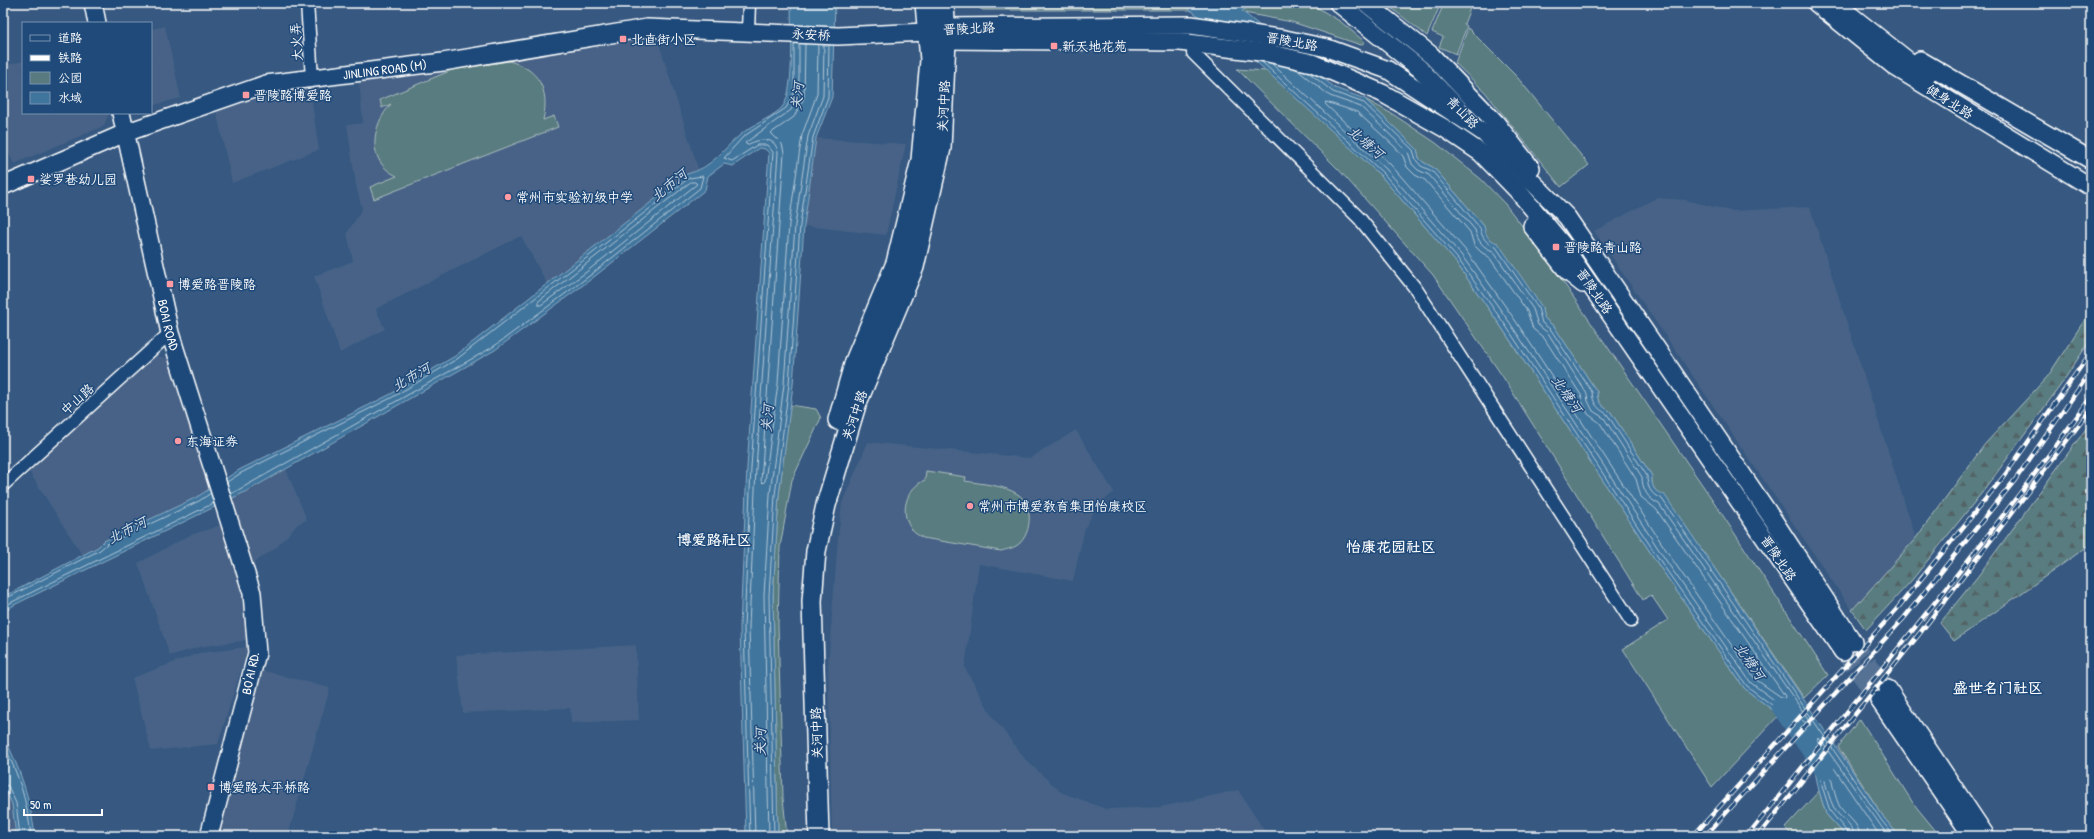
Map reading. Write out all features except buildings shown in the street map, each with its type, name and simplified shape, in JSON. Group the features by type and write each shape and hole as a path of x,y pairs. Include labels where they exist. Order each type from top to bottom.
{"main road":[{"path":"93,3 97,22"},
{"path":"100,3 103,22"},
{"name":"关河中路","path":"806,836 799,602 803,548 813,503 855,361 896,263 921,160 930,60 926,32 925,3"},
{"name":"关河中路","path":"819,836 812,601 816,551 826,505 856,405 914,266 941,148 946,34 944,3"},
{"name":"青山路","path":"1338,3 1419,68 1484,134 1542,211 1562,244"},
{"name":"青山路","path":"1366,3 1431,55 1496,123 1567,217"},
{"name":"健身北路","path":"1816,3 1895,67 2091,187"},
{"name":"健身北路","path":"1835,3 1911,63 2091,176"},
{"name":"晋陵北路","path":"926,32 946,34 1016,41 1180,42 1235,53 1268,53 1312,63 1382,93 1444,128 1481,153 1518,191 1562,244 1848,647 1774,521 1567,217 1484,134 1388,70 1327,48 1285,39 1191,25 946,34"},
{"name":"JINLING ROAD (M)","path":"3,186 122,134 266,84 443,62 647,28 784,33"},
{"name":"永安桥","path":"784,33 838,36 926,32"},
{"path":"1016,41 1050,51 1235,53 1326,77 1382,101 1447,141 1496,181 1568,272 1599,297"},
{"path":"1892,48 1916,58 2091,160"},
{"path":"114,114 122,134"},
{"name":"BOAI ROAD","path":"121,114 122,134 170,333 226,509"},
{"name":"BO'AI RD.","path":"209,836 257,653 252,593 226,509"},
{"path":"1972,836 1883,694 1986,836"}],"street":[{"name":"大火弄","path":"307,3 312,78"},
{"path":"748,31 749,3"},
{"path":"1193,52 1360,219 1416,289 1632,620"},
{"name":"中山路","path":"3,485 170,333"}],"shaded area":[{"path":"165,26 181,98 152,106 152,29"},
{"name":"常州市实验初级中学","path":"657,37 699,171 687,174 547,284 521,236 376,309 385,329 340,353 314,276 353,261 347,233 362,209 356,186 347,125 363,123 359,82"},
{"path":"22,61 22,114 109,114 104,126 14,164 3,142 3,66"},
{"path":"310,88 319,150 232,183 216,110 267,92"},
{"path":"816,138 906,144 886,235 804,226"},
{"path":"1656,198 1686,200 1731,211 1810,207 1916,538 1852,610 1594,231"},
{"path":"156,356 164,357 170,361 209,490 104,541 98,547 82,555 28,470 149,358"},
{"path":"1076,430 1114,492 1096,508 1085,528 1073,581 979,564 965,668 993,717 1026,760 1061,792 1106,809 1160,807 1238,790 1268,836 832,836 828,666 838,538 842,503 868,442 1030,458"},
{"path":"286,469 307,520 298,524 277,547 248,567 228,500"},
{"path":"221,525 242,596 248,640 199,647 170,656 138,563 190,535"},
{"path":"636,645 639,720 571,723 570,708 463,713 456,655"},
{"path":"248,647 218,744 151,751 132,678 199,653"},
{"path":"261,670 330,688 288,836 216,836"},
{"path":"3,784 12,804 16,836 3,836"}],"green space":[{"path":"969,3 1310,3 1341,22 1365,42 1361,45 1292,22 1228,10 983,10"},
{"path":"1385,3 1441,3 1427,36"},
{"path":"1444,3 1472,3 1464,24 1467,26 1456,54 1439,47 1443,37 1432,32"},
{"path":"1468,28 1517,77 1589,165 1561,187 1485,92 1455,63"},
{"path":"509,61 528,69 535,75 540,82 545,99 543,120 554,116 558,127 374,199 370,187 397,176 387,170 380,162 376,153 376,133 379,123 391,104 382,108 380,100 452,70"},
{"path":"1237,69 1266,71 1287,89 1380,175 1455,261 1502,328 1662,570 1745,689 1779,715 1712,787 1623,649 1668,620 1651,595 1643,600 1503,377 1433,275 1339,170"},
{"path":"1365,99 1394,115 1436,143 1481,179 1505,204 1541,250 1712,499 1828,675 1804,698 1664,495 1654,488 1652,476 1610,411 1600,403 1597,392 1554,326 1545,318 1542,307 1485,235 1484,226 1434,168 1419,158 1417,149"},
{"path":"2091,310 2091,339 2060,386 1985,489 1912,580 1866,630 1852,610 1916,538 1985,444 2048,376"},
{"path":"790,405 816,409 821,418 792,480 780,547 778,624 783,798 787,836 778,836 773,596 779,495"},
{"path":"2091,422 2091,544 1954,641 1940,623 1978,576"},
{"path":"926,471 966,477 965,481 1000,487 1019,495 1024,499 1029,511 1029,525 1024,538 1016,546 1001,551 923,538 916,534 908,524 905,510 906,502 913,489 925,480"},
{"path":"1860,719 1913,803 1940,836 1899,836 1885,819 1838,747"},
{"path":"1819,791 1826,814 1846,836 1793,836 1785,828"}],"water":[{"name":"关河","path":"791,3 835,3 832,97 816,138 804,226 793,385 779,495 773,596 778,836 746,836 740,627 747,467 769,153 765,149 759,148 733,166 724,164 708,176 705,190 590,280 495,350 249,490 14,605 3,613 3,597 98,547 104,541 197,497 239,470 389,395 455,356 687,174 710,163 745,131 780,110 787,98 791,72"},
{"path":"1181,3 1255,3 1242,11 1335,88 1365,99 1417,149 1419,158 1434,168 1484,226 1488,237 1498,243 1542,307 1545,318 1554,326 1597,392 1600,403 1610,411 1652,476 1654,488 1658,492 1664,494 1885,819 1899,836 1846,836 1826,814 1819,791 1808,737 1745,689 1662,570 1502,328 1455,261 1380,175 1241,48"},
{"path":"3,734 24,784 35,836 16,836 12,804 3,784"}],"waterway":[{"name":"北塘河","path":"1781,707 1825,771"}],"tunnel":[{"path":"1853,642 1888,689"},
{"path":"1843,652 1879,700"}],"railway":[{"path":"1693,836 1896,610 2005,475 2091,352"},
{"path":"1705,836 1904,618 2015,480 2091,371"},
{"path":"1747,836 1965,564 2091,397"},
{"path":"1758,836 1920,633 2091,409"}],"place":[{"name":"北直街小区","path":"623,39"},
{"name":"新天地花苑","path":"1054,46"},
{"name":"晋陵路博爱路","path":"246,95"},
{"name":"娑罗巷幼儿园","path":"31,179"},
{"name":"常州市实验初级中学","path":"508,197"},
{"name":"晋陵路青山路","path":"1556,247"},
{"name":"博爱路晋陵路","path":"170,284"},
{"name":"东海证券","path":"178,441"},
{"name":"常州市博爱教育集团怡康校区","path":"970,506"},
{"name":"博爱路太平桥路","path":"211,787"}],"district":[{"name":"博爱路社区","path":"714,540"},
{"name":"怡康花园社区","path":"1391,547"},
{"name":"盛世名门社区","path":"1998,688"}],"water label":[{"name":"北市河","path":"669,185"},
{"name":"北市河","path":"411,377"},
{"name":"北市河","path":"127,530"}]}
